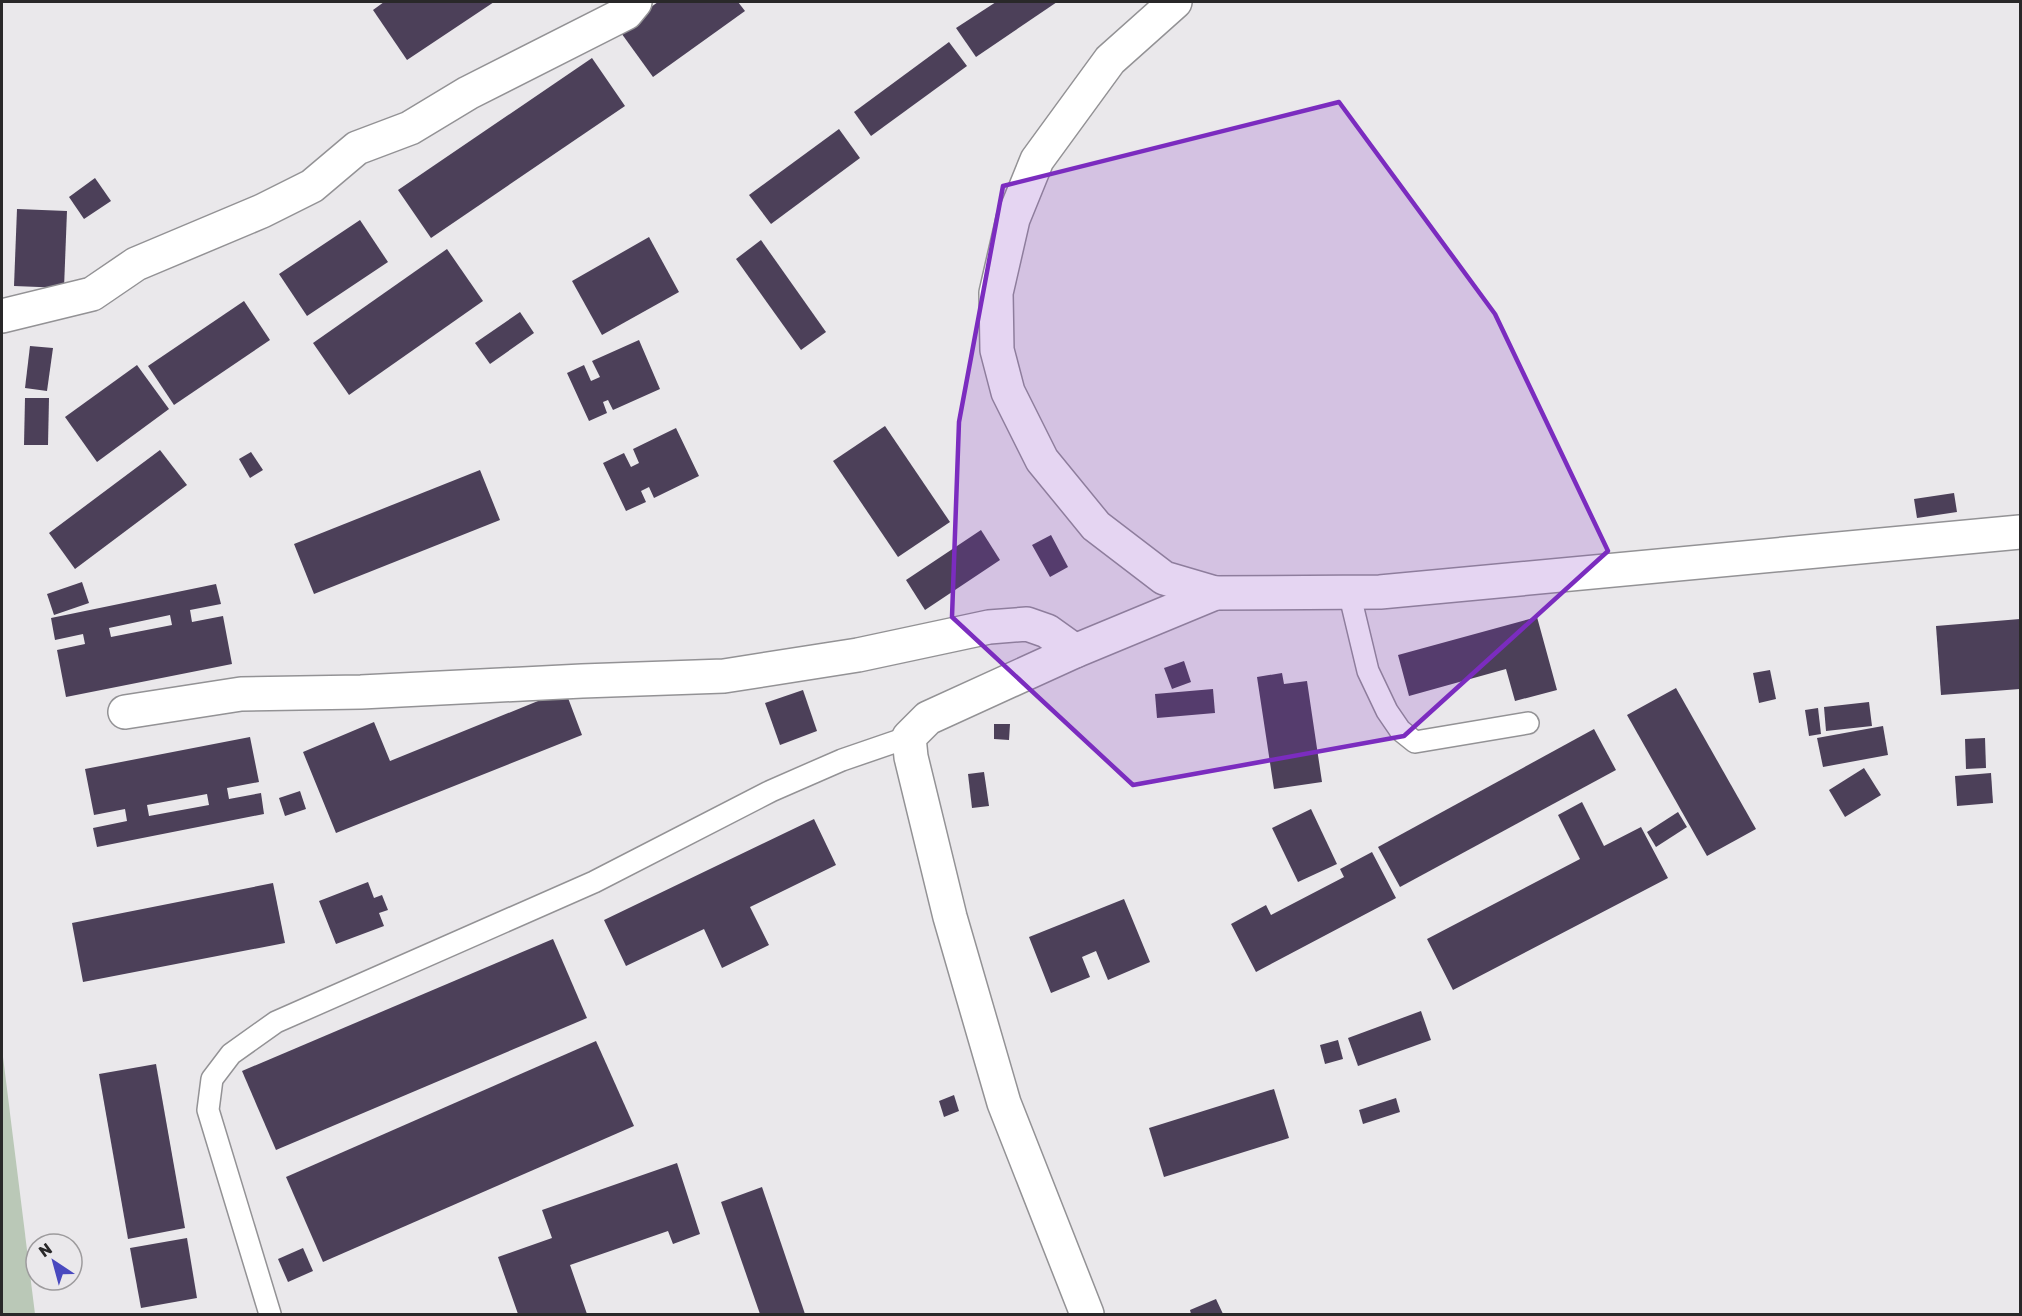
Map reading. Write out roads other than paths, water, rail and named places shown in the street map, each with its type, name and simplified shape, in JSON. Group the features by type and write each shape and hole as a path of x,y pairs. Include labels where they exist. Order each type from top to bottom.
{"street":[{"path":"2,316 92,294 136,264 262,211 312,186 357,148 410,128 468,93 626,13 634,2"},
{"path":"1174,2 1110,60 1037,160 1013,219 996,293 997,350 1008,392 1042,460 1096,526 1164,578 1215,594 1380,592 2020,532"},
{"path":"1087,1314 1004,1103 951,917 911,757 909,737 928,718 1075,651 1215,594"},
{"path":"125,712 241,694 361,692 724,676 858,654 989,627 1027,624 1047,631 1075,651"}],"lane":[{"path":"1349,592 1368,671 1387,711 1400,730 1415,742 1528,723"},
{"path":"270,1314 208,1110 212,1079 231,1054 276,1022 594,882 781,787 842,760 909,737"}]}
